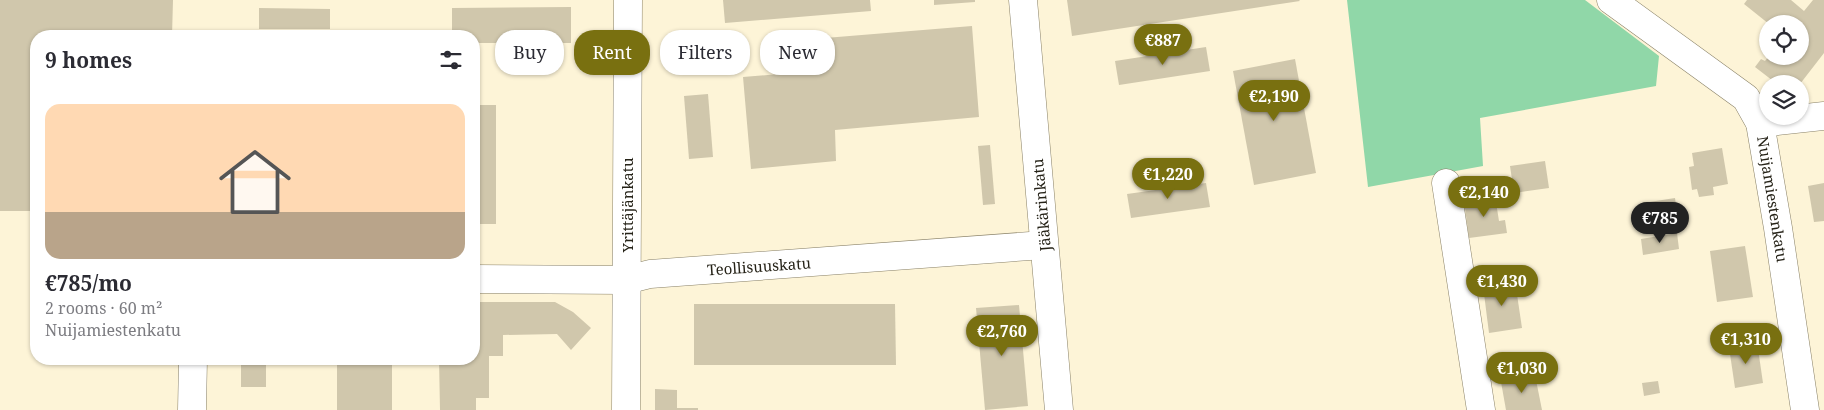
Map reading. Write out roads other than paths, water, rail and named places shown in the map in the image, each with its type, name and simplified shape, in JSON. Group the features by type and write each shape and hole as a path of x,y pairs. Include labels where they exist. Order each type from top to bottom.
{"street":[{"name":"Yrittäjänkatu","path":"626,410 628,0"},
{"name":"Jääkärinkatu","path":"1024,0 1059,410"},
{"name":"Nuijamiestenkatu","path":"1611,0 1746,98 1759,121"},
{"path":"1809,118 1824,116"},
{"name":"Nuijamiestenkatu","path":"1760,125 1805,410"},
{"path":"1446,183 1481,410"},
{"name":"Teollisuuskatu","path":"480,279 626,280 650,274 1044,245"},
{"path":"192,410 193,365"}]}
